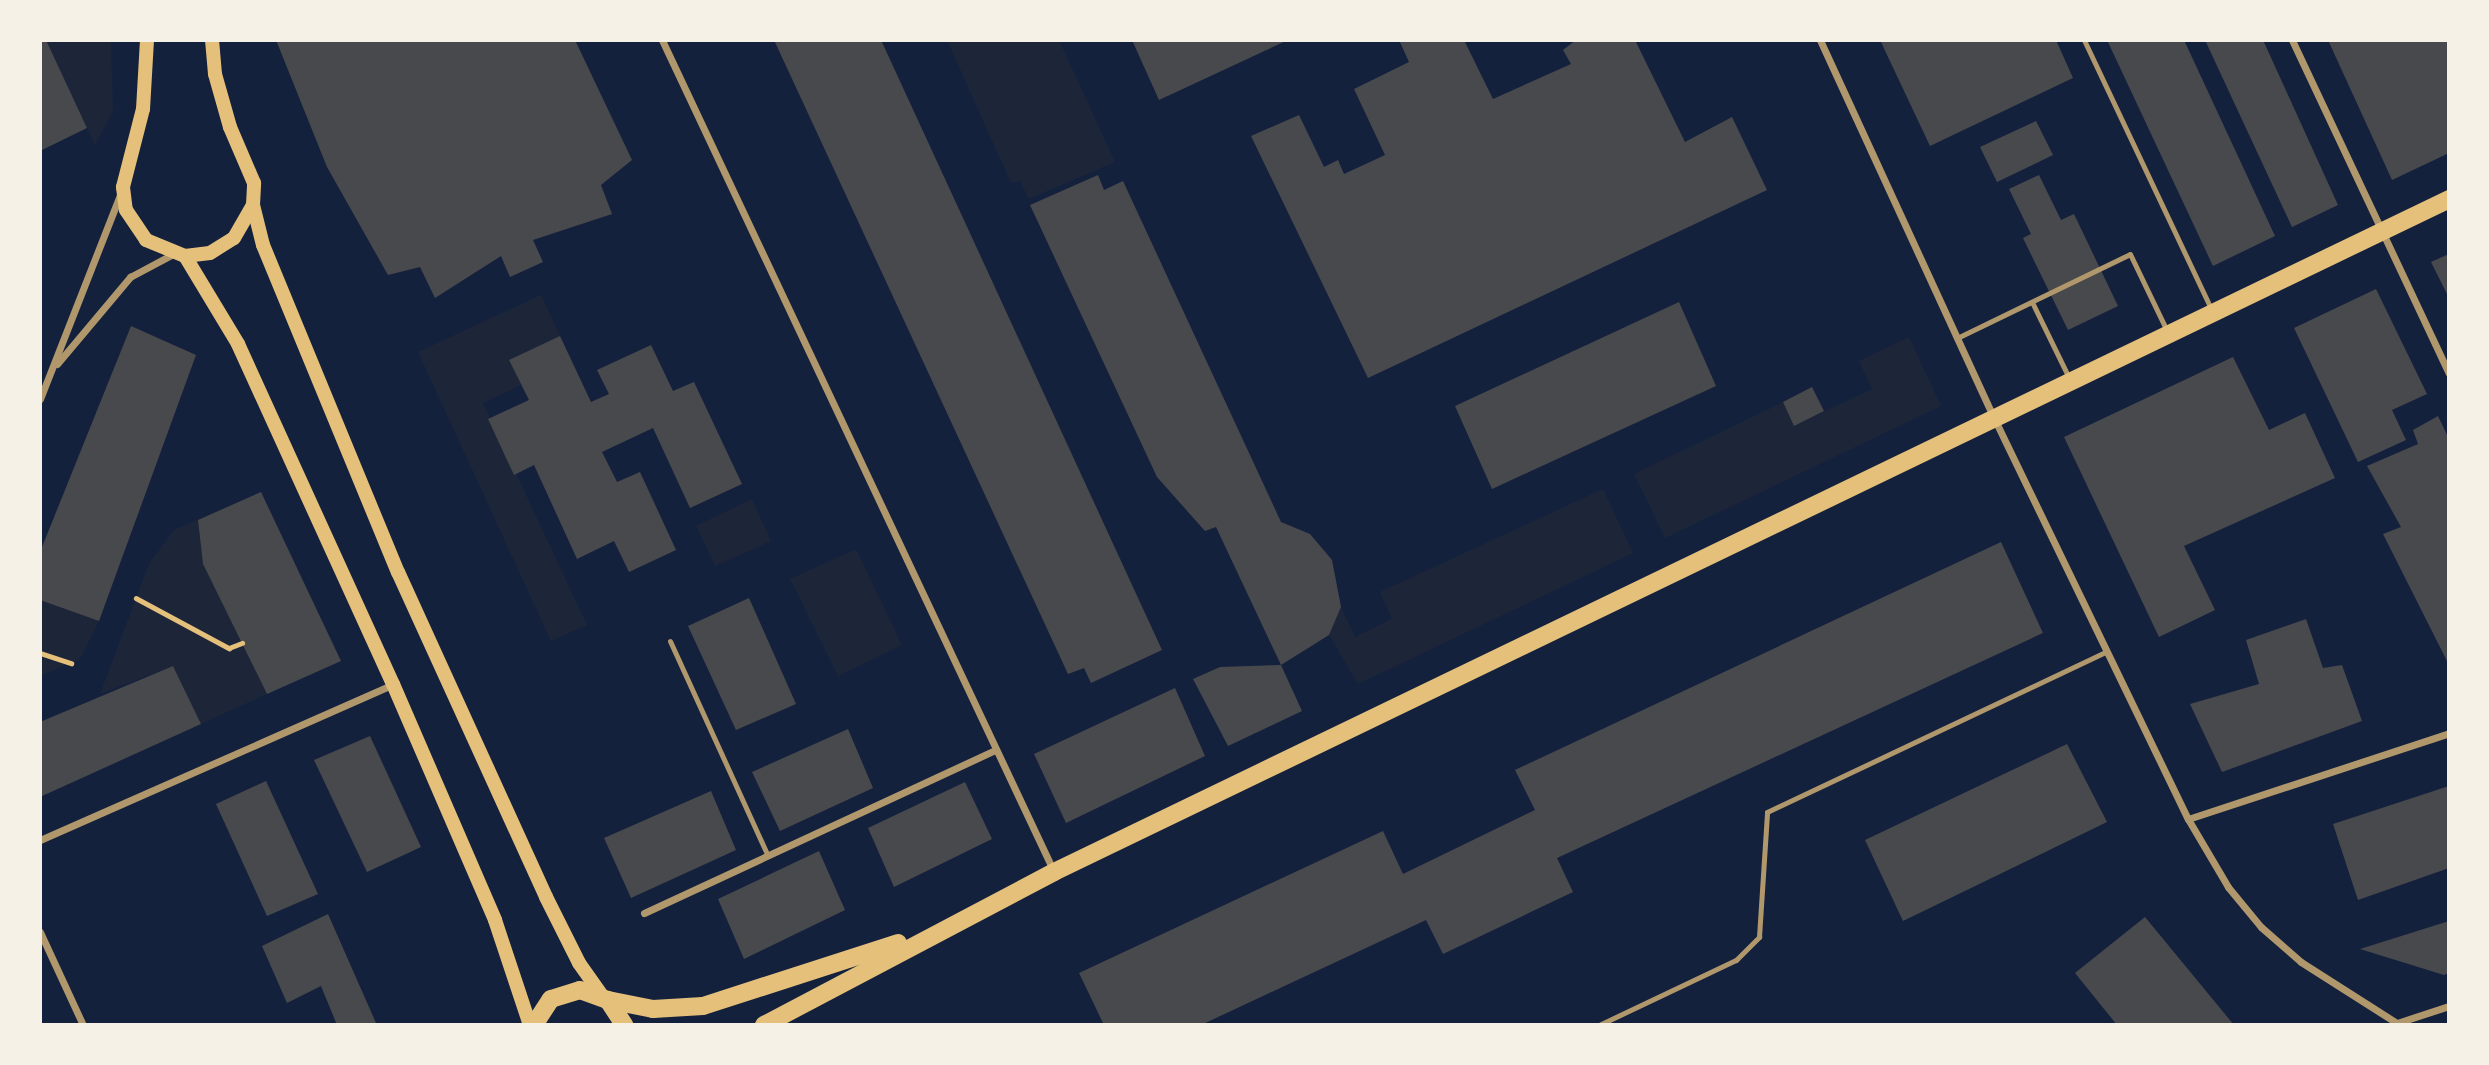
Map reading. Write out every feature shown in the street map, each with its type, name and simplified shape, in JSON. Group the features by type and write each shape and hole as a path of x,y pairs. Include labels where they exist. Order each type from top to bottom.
{"main road":[{"path":"145,40 143,109 123,187 134,226 146,240 179,255 210,253 228,242 245,225 253,205"},
{"path":"213,42 215,74 230,127 254,183 253,205 263,245 398,572 546,897 579,963 624,1025"},
{"path":"765,1025 941,929 1054,872 2449,199"},
{"path":"179,255 238,344 393,684 495,920 532,1025"},
{"path":"532,1025 551,999 565,992 580,990 653,1009 703,1006 941,929"}],"street":[{"path":"662,40 993,751 1054,872"},
{"path":"1820,40 1994,418 2188,819 2228,887 2261,927 2301,962 2398,1024 2449,1006"},
{"path":"2292,40 2380,232 2449,373"},
{"path":"40,400 123,187"},
{"path":"52,370 130,277 179,255"},
{"path":"40,840 393,684"},
{"path":"2188,819 2449,733"},
{"path":"644,913 993,751"},
{"path":"40,932 83,1025"}],"lane":[{"path":"2084,40 2213,313"},
{"path":"1957,338 2130,254 2169,334"},
{"path":"2032,302 2071,381"},
{"path":"670,641 768,856"},
{"path":"1599,1025 1736,960 1759,937 1767,812 2107,651"}],"path":[{"path":"136,598 229,648 243,643"},
{"path":"40,653 71,663"}],"shaded area":[{"path":"46,40 111,40 113,111 95,145"},
{"path":"947,40 1059,40 1115,162 1029,199 1020,181 1011,183"},
{"path":"541,295 560,336 510,360 521,385 483,403 587,625 551,641 418,352"},
{"path":"1909,337 1941,406 1665,538 1634,474 1783,402 1795,425 1872,389 1859,361"},
{"path":"1603,489 1633,553 1358,684 1329,635 1341,607 1355,637 1392,619 1380,592"},
{"path":"752,499 771,541 715,566 696,526"},
{"path":"198,520 203,564 267,694 201,724 173,666 100,694 149,564 174,530"},
{"path":"856,549 902,645 838,676 790,579"},
{"path":"40,600 99,621 80,659 40,676"}],"building":[{"path":"40,40 46,40 87,128 40,151"},
{"path":"276,40 575,40 632,160 601,185 612,214 533,240 543,262 510,277 501,256 435,298 420,267 388,275 327,167"},
{"path":"774,40 881,40 1162,650 1091,683 1084,668 1068,674"},
{"path":"1132,40 1288,40 1159,100"},
{"path":"1399,40 1464,40 1493,99 1571,64 1563,50 1576,40 1635,40 1685,142 1732,117 1767,190 1368,378 1251,136 1299,115 1324,167 1338,160 1344,174 1385,155 1354,89 1409,62"},
{"path":"1880,40 2056,40 2073,78 1930,146"},
{"path":"2107,40 2184,40 2275,236 2213,266"},
{"path":"2205,40 2263,40 2338,205 2292,227"},
{"path":"2328,40 2449,40 2449,153 2392,180"},
{"path":"2036,121 2053,155 1997,182 1980,147"},
{"path":"1098,175 1104,190 1123,181 1281,522 1310,534 1332,560 1341,607 1329,635 1281,665 1216,527 1205,531 1157,477 1030,205"},
{"path":"2039,175 2061,220 2074,214 2118,306 2068,330 2023,238 2031,234 2009,189"},
{"path":"2449,254 2449,298 2431,262"},
{"path":"2376,289 2427,394 2392,410 2406,440 2358,462 2294,328"},
{"path":"1679,302 1716,386 1492,489 1455,406"},
{"path":"131,326 196,355 99,621 40,600 40,552"},
{"path":"560,336 591,402 609,394 597,370 651,345 673,391 694,382 742,484 690,508 653,428 602,452 617,482 640,472 676,550 629,572 614,541 577,559 534,465 514,475 488,419 529,400 509,360"},
{"path":"2233,357 2269,430 2305,413 2335,478 2184,546 2215,610 2159,637 2064,437"},
{"path":"1812,387 1824,411 1794,426 1783,402"},
{"path":"2438,416 2449,439 2449,665 2383,534 2401,527 2367,466 2418,444 2413,430"},
{"path":"261,492 341,661 267,694 203,564 198,520"},
{"path":"2001,542 2043,633 1557,858 1573,892 1443,954 1426,920 1201,1025 1104,1025 1079,973 1383,831 1403,874 1535,810 1515,770"},
{"path":"749,598 796,704 736,730 688,626"},
{"path":"2306,619 2323,668 2342,665 2362,721 2222,772 2190,704 2259,684 2246,640"},
{"path":"1281,665 1302,711 1228,746 1193,679 1220,667"},
{"path":"173,666 201,724 40,797 40,722"},
{"path":"1175,688 1205,756 1066,823 1034,754"},
{"path":"848,729 873,788 780,831 752,772"},
{"path":"370,736 421,847 367,872 314,760"},
{"path":"2067,744 2107,822 1903,921 1865,840"},
{"path":"266,781 318,894 267,916 216,804"},
{"path":"965,782 992,839 894,887 868,828"},
{"path":"2449,786 2449,868 2358,900 2333,824"},
{"path":"711,791 736,850 631,898 604,838"},
{"path":"819,851 845,910 744,959 718,899"},
{"path":"328,914 376,1023 337,1025 321,986 287,1003 262,946"},
{"path":"2145,917 2234,1025 2117,1025 2075,973"},
{"path":"2449,921 2449,973 2444,975 2360,949"}]}
